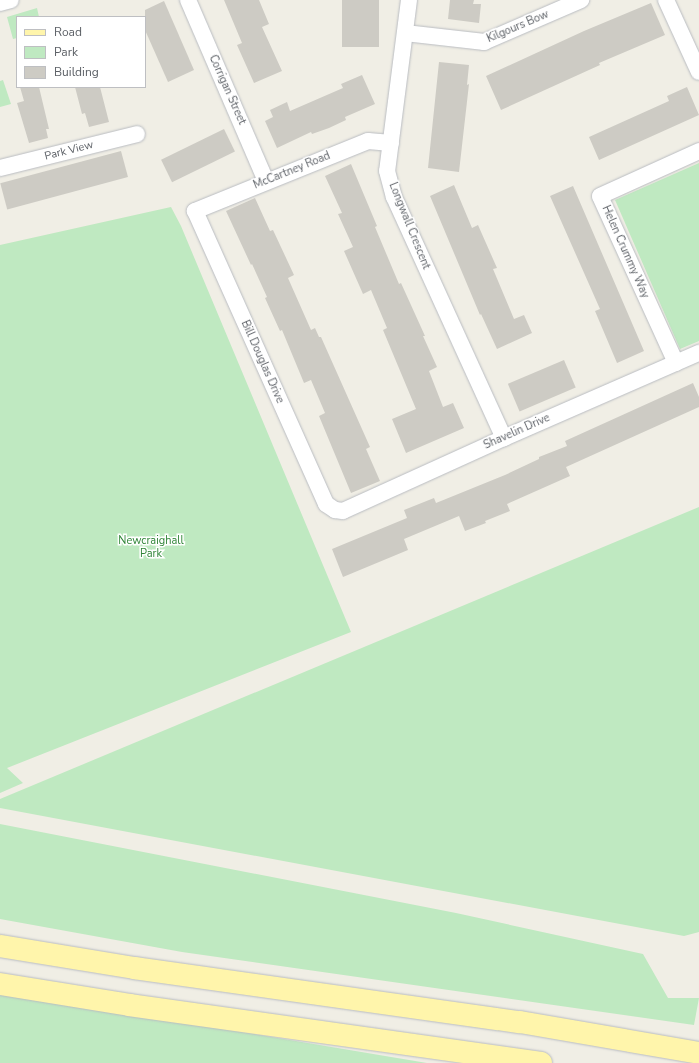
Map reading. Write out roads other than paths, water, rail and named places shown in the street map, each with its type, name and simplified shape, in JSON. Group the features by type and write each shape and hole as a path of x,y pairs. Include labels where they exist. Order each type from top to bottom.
{"main road":[{"path":"0,946 134,968 520,1022 699,1053"},
{"path":"0,984 144,1007 541,1063"}],"street":[{"path":"0,3 11,0"},
{"name":"Corrigan Street","path":"188,0 266,181"},
{"name":"Longwall Crescent","path":"410,0 387,171 394,196 504,438"},
{"name":"Kilgours Bow","path":"405,33 484,42 582,0"},
{"path":"666,0 699,72"},
{"name":"Park View","path":"0,168 137,134"},
{"name":"McCartney Road","path":"195,211 368,141 391,143"},
{"name":"Helen Crummy Way","path":"676,363 600,196 699,151"},
{"name":"Bill Douglas Drive","path":"195,211 326,504 335,510"},
{"name":"Shavelin Drive","path":"335,510 343,510 699,353"}],"park label":[{"name":"Newcraighall Park","path":"151,548"}]}
